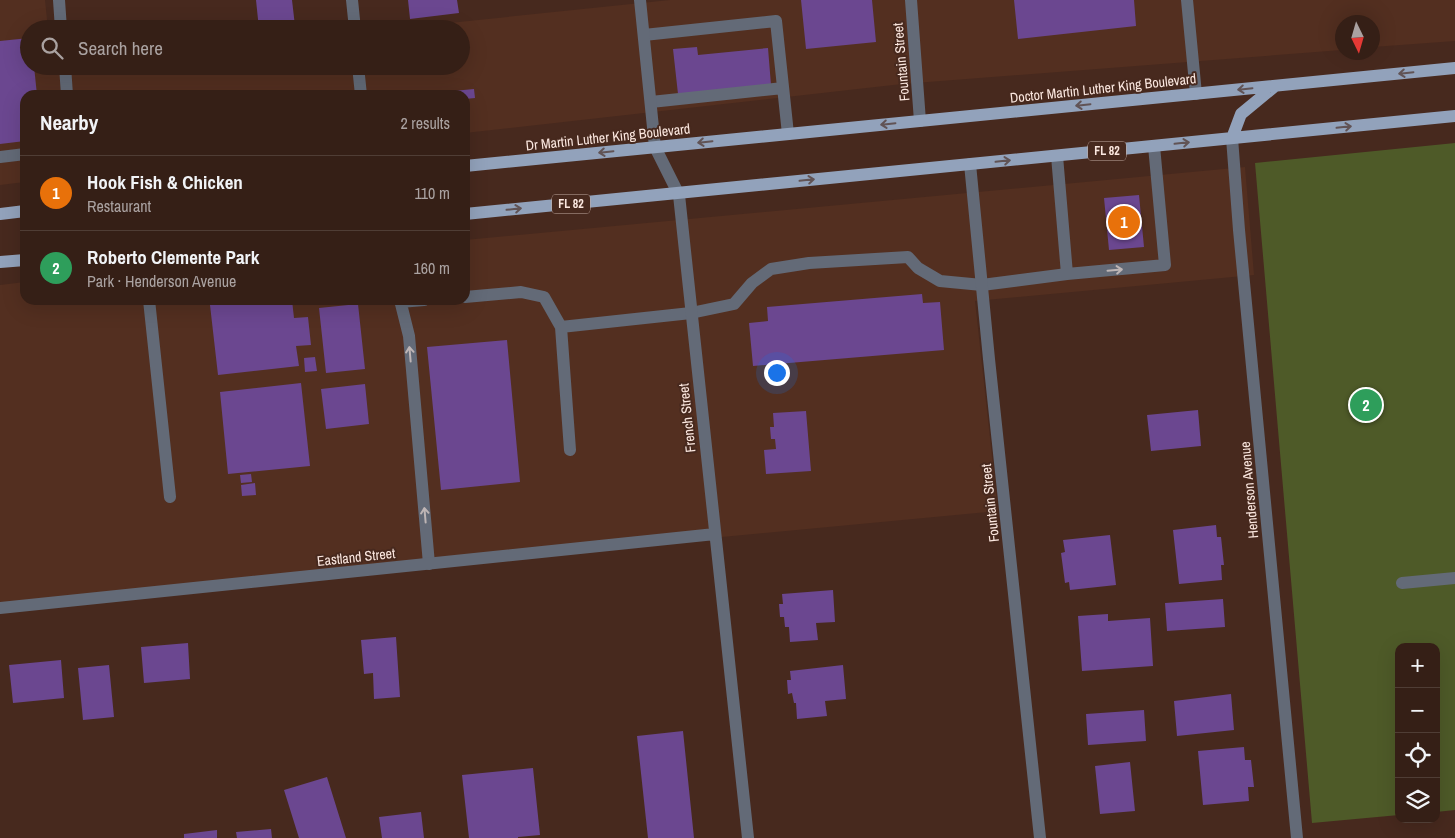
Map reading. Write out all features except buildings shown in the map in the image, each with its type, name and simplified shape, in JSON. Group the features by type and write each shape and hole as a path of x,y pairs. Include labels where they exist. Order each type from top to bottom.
{"main road":[{"name":"Doctor Martin Luther King Boulevard","path":"753,137 1455,68"},
{"path":"1232,138 1241,114 1275,86"},
{"name":"FL 82","path":"470,214 1455,116"},
{"name":"Dr Martin Luther King Boulevard","path":"470,166 753,137"},
{"path":"0,214 20,212"},
{"path":"0,262 20,260"}],"street":[{"path":"59,0 60,20"},
{"path":"352,0 354,20"},
{"name":"French Street","path":"640,0 655,147 679,195 748,838"},
{"name":"Fountain Street","path":"911,0 920,121"},
{"path":"1187,0 1196,94"},
{"path":"644,35 776,20 788,134"},
{"path":"66,75 67,90"},
{"path":"359,75 360,90"},
{"path":"651,102 783,88"},
{"name":"Henderson Avenue","path":"1232,138 1239,230 1297,838"},
{"path":"561,327 691,313 734,304 752,283 771,269 809,263 908,257 918,268 940,281 982,285 1067,274 1165,265 1154,146"},
{"path":"0,157 20,155"},
{"path":"1058,156 1067,274"},
{"name":"Fountain Street","path":"970,164 1040,838"},
{"path":"470,296 521,292 544,297 561,327 570,450"},
{"path":"150,305 170,497"},
{"path":"401,305 409,336 429,564"},
{"name":"Eastland Street","path":"0,608 715,534"},
{"path":"1402,583 1455,578"}],"shaded area":[{"path":"0,0 45,0 47,20 20,20 20,75 470,75 470,21 670,0 1455,0 1455,41 1380,46 1380,15 1335,15 1335,51 902,84 470,132 470,90 20,90 20,183 0,185"},
{"path":"1245,167 1254,275 975,301 998,511 0,605 0,285 20,283 20,305 470,305 470,240"}],"green space":[{"path":"1455,143 1455,810 1440,812 1440,643 1395,643 1395,815 1312,823 1255,163"}],"place":[{"name":"Hook Fish & Chicken","path":"1124,222"},
{"name":"Roberto Clemente Park","path":"1366,405"}]}
